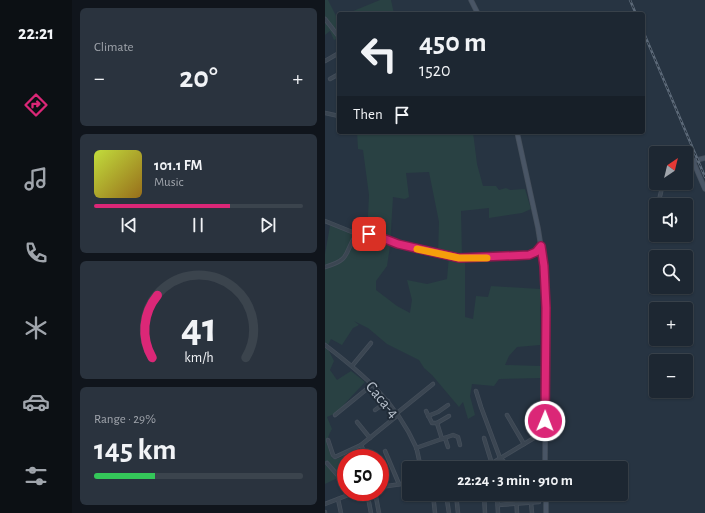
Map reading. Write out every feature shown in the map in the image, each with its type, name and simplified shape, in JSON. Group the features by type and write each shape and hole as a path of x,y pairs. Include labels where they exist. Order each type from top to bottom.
{"main road":[{"path":"471,0 477,12"},
{"path":"517,134 543,259 546,308 545,461"},
{"path":"704,160 693,161 705,188"},
{"path":"546,501 546,513"}],"street":[{"path":"325,19 337,34"},
{"path":"325,61 337,54"},
{"path":"330,79 337,75"},
{"path":"325,113 337,116"},
{"path":"325,221 357,234 374,235 398,244 459,258 519,256 538,253 543,259"},
{"path":"325,267 338,263 343,258 348,252 352,241 357,234"},
{"path":"534,253 541,246"},
{"path":"352,366 371,343"},
{"name":"Саса-4","path":"325,345 373,384 388,401 398,414 416,448 419,461"},
{"path":"335,415 373,384"},
{"path":"328,440 333,455 336,457 361,445 433,384"},
{"path":"477,391 481,407 500,458 503,461"},
{"path":"375,410 388,401"},
{"path":"428,416 438,412 448,405"},
{"path":"427,411 432,423 437,423 449,416"},
{"path":"507,415 524,444"},
{"path":"357,422 370,438"},
{"path":"437,423 448,447"},
{"path":"496,461 534,438 545,434"},
{"path":"416,448 455,435 458,437 460,445"},
{"path":"484,438 491,461"},
{"path":"361,445 363,449"},
{"path":"389,460 399,484"},
{"path":"327,463 337,475"},
{"path":"389,486 402,484"},
{"path":"325,504 337,499"},
{"path":"338,501 341,513"},
{"path":"369,501 371,513"},
{"path":"377,501 379,513"},
{"path":"434,501 435,513"},
{"path":"447,501 449,513"},
{"path":"457,501 458,513"},
{"path":"484,501 485,513"},
{"path":"498,501 498,513"},
{"path":"531,502 532,513"},
{"path":"498,505 539,502"},
{"path":"516,504 517,513"}],"green space":[{"path":"325,0 328,0 337,18 337,39 334,40 330,31 325,35"},
{"path":"380,0 391,0 394,12 351,12"},
{"path":"357,134 473,134 477,164 483,186 496,186 499,190 506,188 510,190 525,189 531,209 522,213 489,218 489,208 461,211 462,257 465,261 465,317 473,319 476,296 488,297 491,286 540,289 540,345 517,347 509,356 505,365 541,366 541,378 499,379 494,386 472,384 470,396 475,415 468,419 463,402 459,407 432,375 424,368 419,360 387,344 368,328 354,321 359,325 353,328 342,345 331,339 327,347 334,361 330,370 337,380 351,371 365,382 336,413 327,417 332,429 327,443 332,458 337,459 337,478 325,484 325,254 330,226 345,228 352,231 357,236 367,237 369,195 363,150 358,149","holes":["429,172 439,222 438,254 449,256 447,279 427,284 407,280 412,300 410,313 397,306 376,290 376,281 387,266 390,246 393,197 405,199 409,197 406,173"]}],"railway":[{"path":"630,0 635,12"},
{"path":"645,36 705,177"}],"slow traffic":[{"path":"417,249 459,258 487,258"}],"route":[{"path":"369,234 398,244 459,258 529,255 536,252 541,246 544,266 546,308 545,421"}]}
